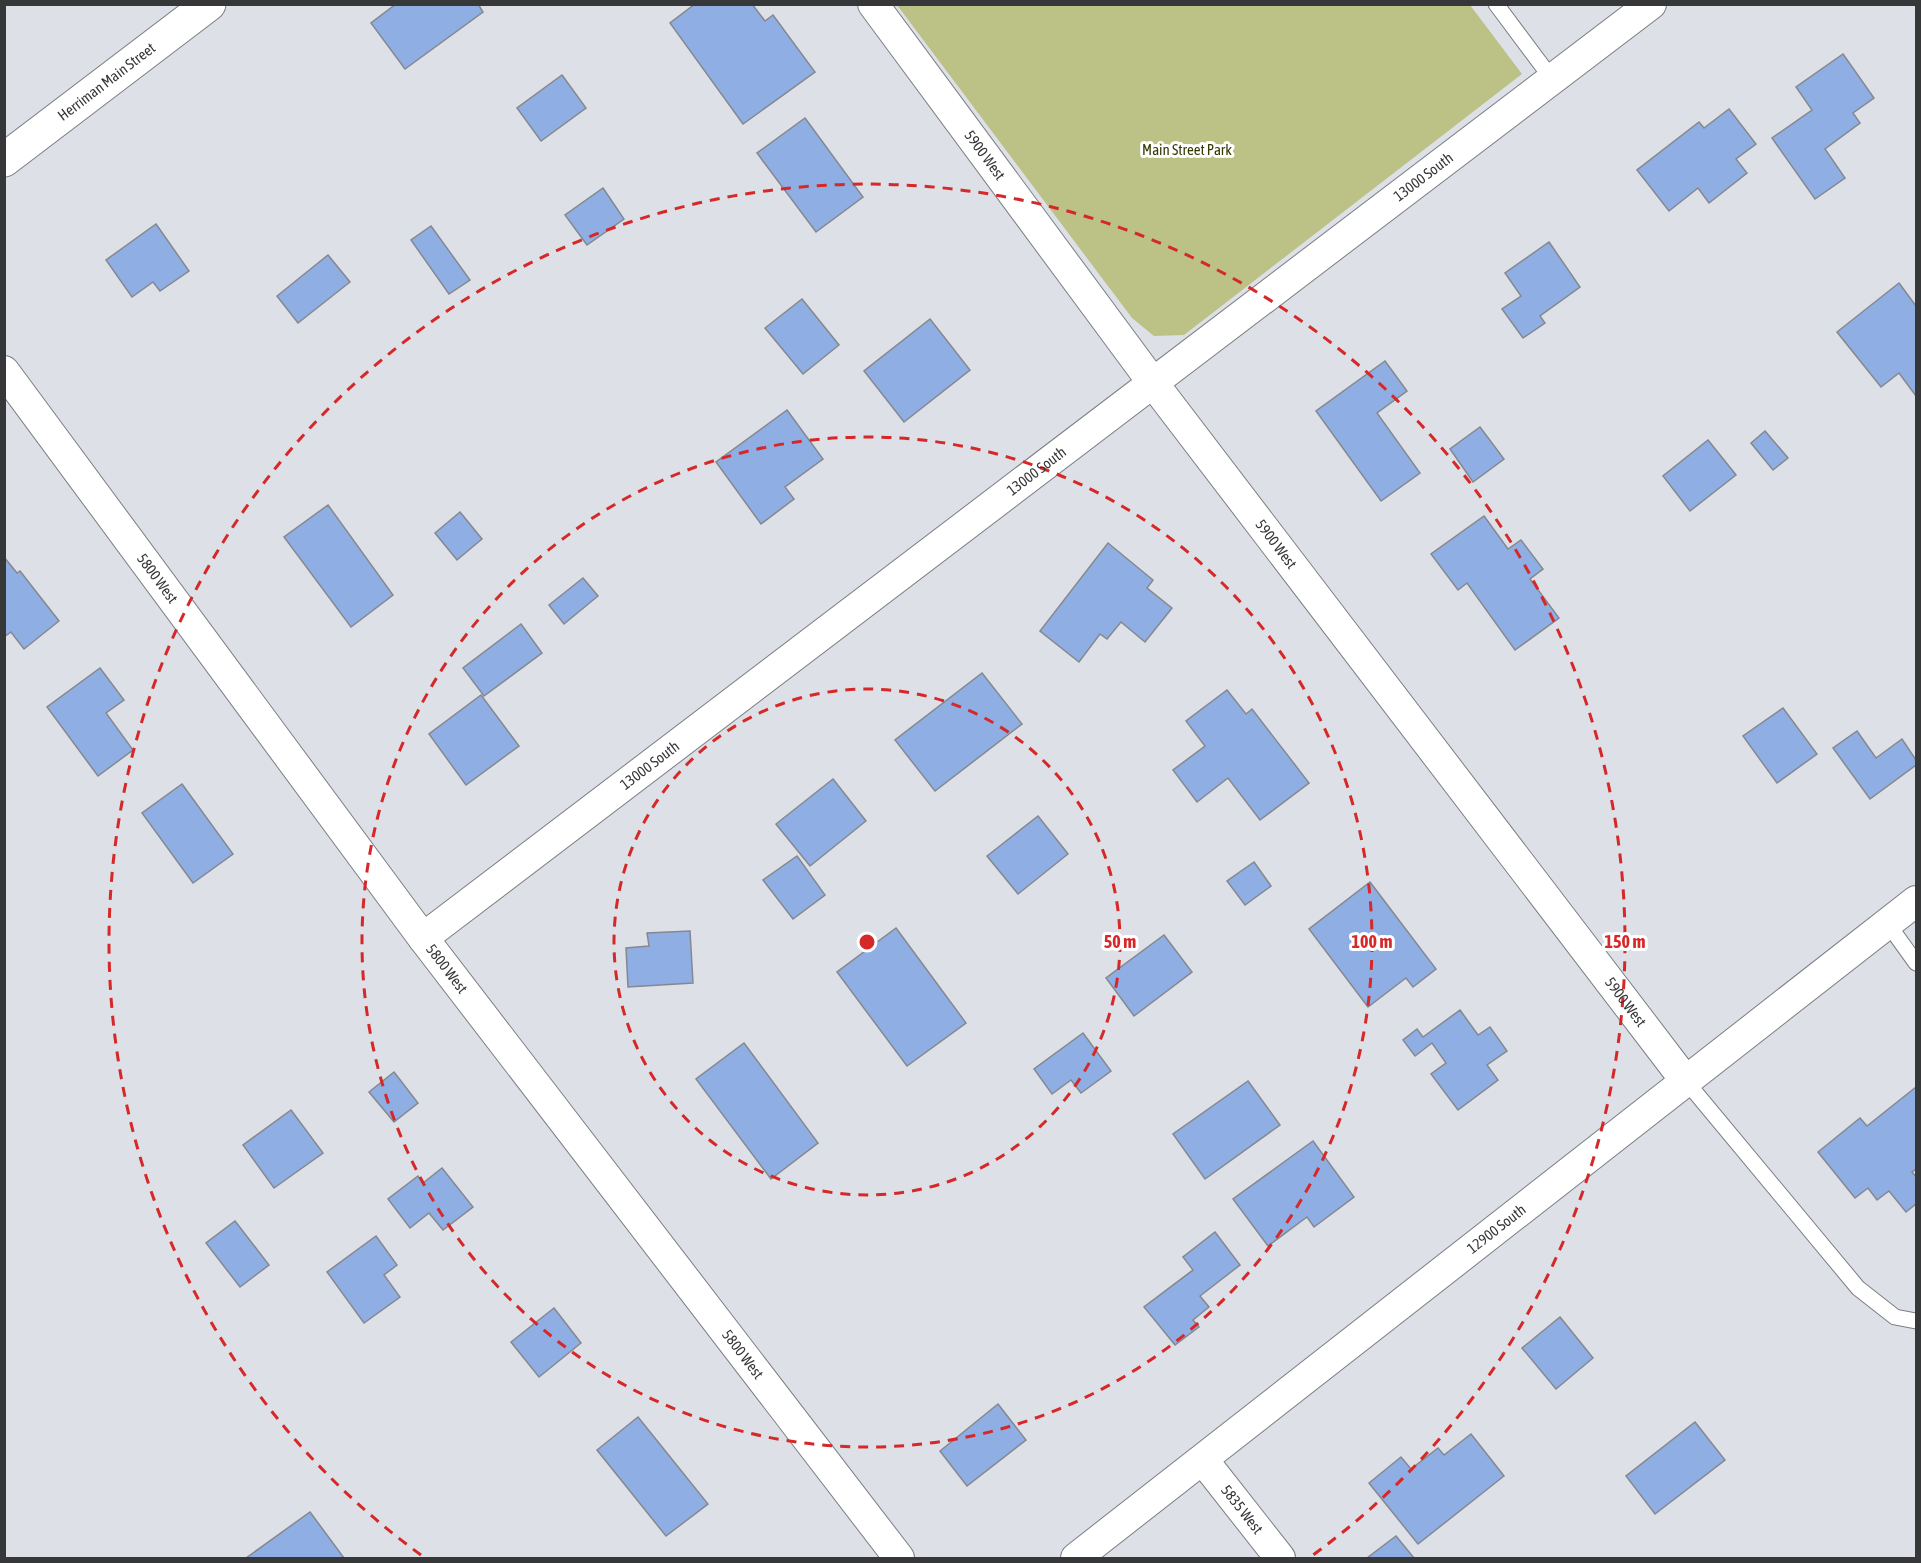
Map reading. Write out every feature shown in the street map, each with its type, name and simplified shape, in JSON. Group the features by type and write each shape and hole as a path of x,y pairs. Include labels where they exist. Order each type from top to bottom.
{"main road":[{"name":"Herriman Main Street","path":"4,160 210,4"}],"street":[{"name":"5900 West","path":"873,4 1153,383 1685,1080"},
{"name":"13000 South","path":"423,938 1651,4"},
{"name":"5800 West","path":"4,371 423,938 899,1558"},
{"name":"12900 South","path":"1076,1558 1917,901"},
{"name":"5835 West","path":"1203,1460 1280,1558"}],"lane":[{"path":"1497,4 1552,79"},
{"path":"1888,924 1917,963"},
{"path":"1685,1080 1858,1288 1895,1317 1917,1321"}],"green space":[{"name":"Main Street Park","path":"897,5 1470,5 1522,74 1184,335 1154,336 1132,318"}],"building":[{"path":"396,4 478,4 483,12 405,69 371,23"},
{"path":"695,4 752,4 765,21 773,15 815,72 743,124 670,23"},
{"path":"1843,54 1874,98 1853,113 1860,123 1825,149 1845,178 1815,199 1772,138 1812,110 1796,87"},
{"path":"562,75 586,108 541,141 517,108"},
{"path":"1729,109 1756,144 1736,159 1747,173 1709,203 1698,188 1669,211 1637,170 1699,122 1704,128"},
{"path":"805,118 863,197 816,232 757,153"},
{"path":"603,188 624,219 587,245 565,215"},
{"path":"156,224 189,271 160,291 153,282 132,297 106,260"},
{"path":"431,226 470,280 449,294 411,240"},
{"path":"1549,242 1580,287 1540,316 1545,323 1523,338 1502,309 1521,296 1505,273"},
{"path":"328,255 350,282 298,323 277,296"},
{"path":"1899,283 1916,306 1916,396 1899,373 1881,387 1837,332"},
{"path":"802,299 839,345 803,374 765,328"},
{"path":"930,319 970,370 904,422 864,371"},
{"path":"1385,361 1407,391 1377,413 1420,473 1381,501 1316,411"},
{"path":"787,410 823,459 785,487 794,499 761,524 716,462"},
{"path":"1480,427 1504,459 1473,482 1450,449"},
{"path":"1765,431 1788,458 1773,470 1751,443"},
{"path":"1708,440 1736,475 1690,511 1663,476"},
{"path":"328,505 393,595 351,627 284,537"},
{"path":"460,512 482,539 457,560 435,533"},
{"path":"1484,516 1508,549 1521,540 1543,569 1530,579 1559,618 1515,650 1467,583 1458,590 1431,554"},
{"path":"1108,543 1153,580 1147,588 1172,608 1145,642 1121,622 1107,639 1100,634 1079,662 1040,631"},
{"path":"4,557 17,573 20,571 59,621 24,649 11,632 4,637"},
{"path":"583,578 598,596 564,624 549,605"},
{"path":"521,624 542,653 484,696 463,668"},
{"path":"100,668 124,700 106,713 133,750 98,776 47,707"},
{"path":"982,673 1022,724 935,791 895,740"},
{"path":"1227,690 1246,714 1252,709 1309,783 1260,820 1228,778 1197,802 1173,770 1205,746 1186,721"},
{"path":"481,695 519,746 466,785 429,734"},
{"path":"1783,708 1817,754 1777,783 1743,736"},
{"path":"1857,731 1876,758 1902,739 1916,760 1916,765 1870,799 1833,748"},
{"path":"833,779 866,821 810,866 776,824"},
{"path":"182,784 233,854 193,883 142,813"},
{"path":"1038,816 1068,854 1018,894 987,856"},
{"path":"797,856 825,895 793,919 763,880"},
{"path":"1254,862 1271,886 1245,905 1227,881"},
{"path":"1370,882 1436,969 1413,987 1406,978 1368,1007 1309,929"},
{"path":"896,928 966,1023 907,1066 837,972"},
{"path":"690,931 693,983 628,987 626,948 649,946 647,933"},
{"path":"1164,935 1192,972 1134,1016 1106,978"},
{"path":"1460,1010 1478,1035 1490,1027 1507,1051 1487,1065 1498,1080 1458,1110 1431,1074 1446,1063 1432,1043 1415,1056 1403,1040 1417,1029 1423,1037"},
{"path":"1083,1033 1111,1071 1081,1093 1071,1080 1052,1094 1034,1069"},
{"path":"744,1043 818,1143 771,1179 696,1079"},
{"path":"394,1072 418,1103 394,1122 369,1092"},
{"path":"1248,1081 1280,1125 1205,1179 1173,1134"},
{"path":"1916,1087 1916,1169 1912,1172 1916,1177 1916,1204 1906,1212 1889,1191 1877,1200 1868,1188 1855,1198 1818,1152 1860,1118 1867,1126"},
{"path":"291,1110 323,1153 274,1188 243,1145"},
{"path":"1313,1141 1354,1197 1314,1227 1307,1217 1268,1246 1233,1199"},
{"path":"442,1168 473,1207 443,1230 429,1213 410,1228 388,1199 418,1176 423,1183"},
{"path":"235,1221 269,1265 240,1287 206,1243"},
{"path":"1215,1232 1240,1265 1200,1296 1209,1307 1193,1320 1199,1327 1175,1345 1144,1307 1193,1270 1183,1257"},
{"path":"376,1236 397,1265 384,1275 400,1297 364,1323 327,1272"},
{"path":"554,1308 581,1343 539,1377 511,1342"},
{"path":"1560,1317 1593,1358 1556,1389 1522,1348"},
{"path":"998,1404 1026,1440 967,1486 940,1451"},
{"path":"638,1417 708,1504 666,1536 597,1450"},
{"path":"1695,1422 1725,1460 1655,1514 1626,1476"},
{"path":"1471,1434 1504,1476 1418,1544 1369,1483 1401,1457 1411,1469 1438,1448 1444,1455"},
{"path":"310,1512 344,1558 246,1558"},
{"path":"1396,1536 1414,1558 1367,1558"}]}
